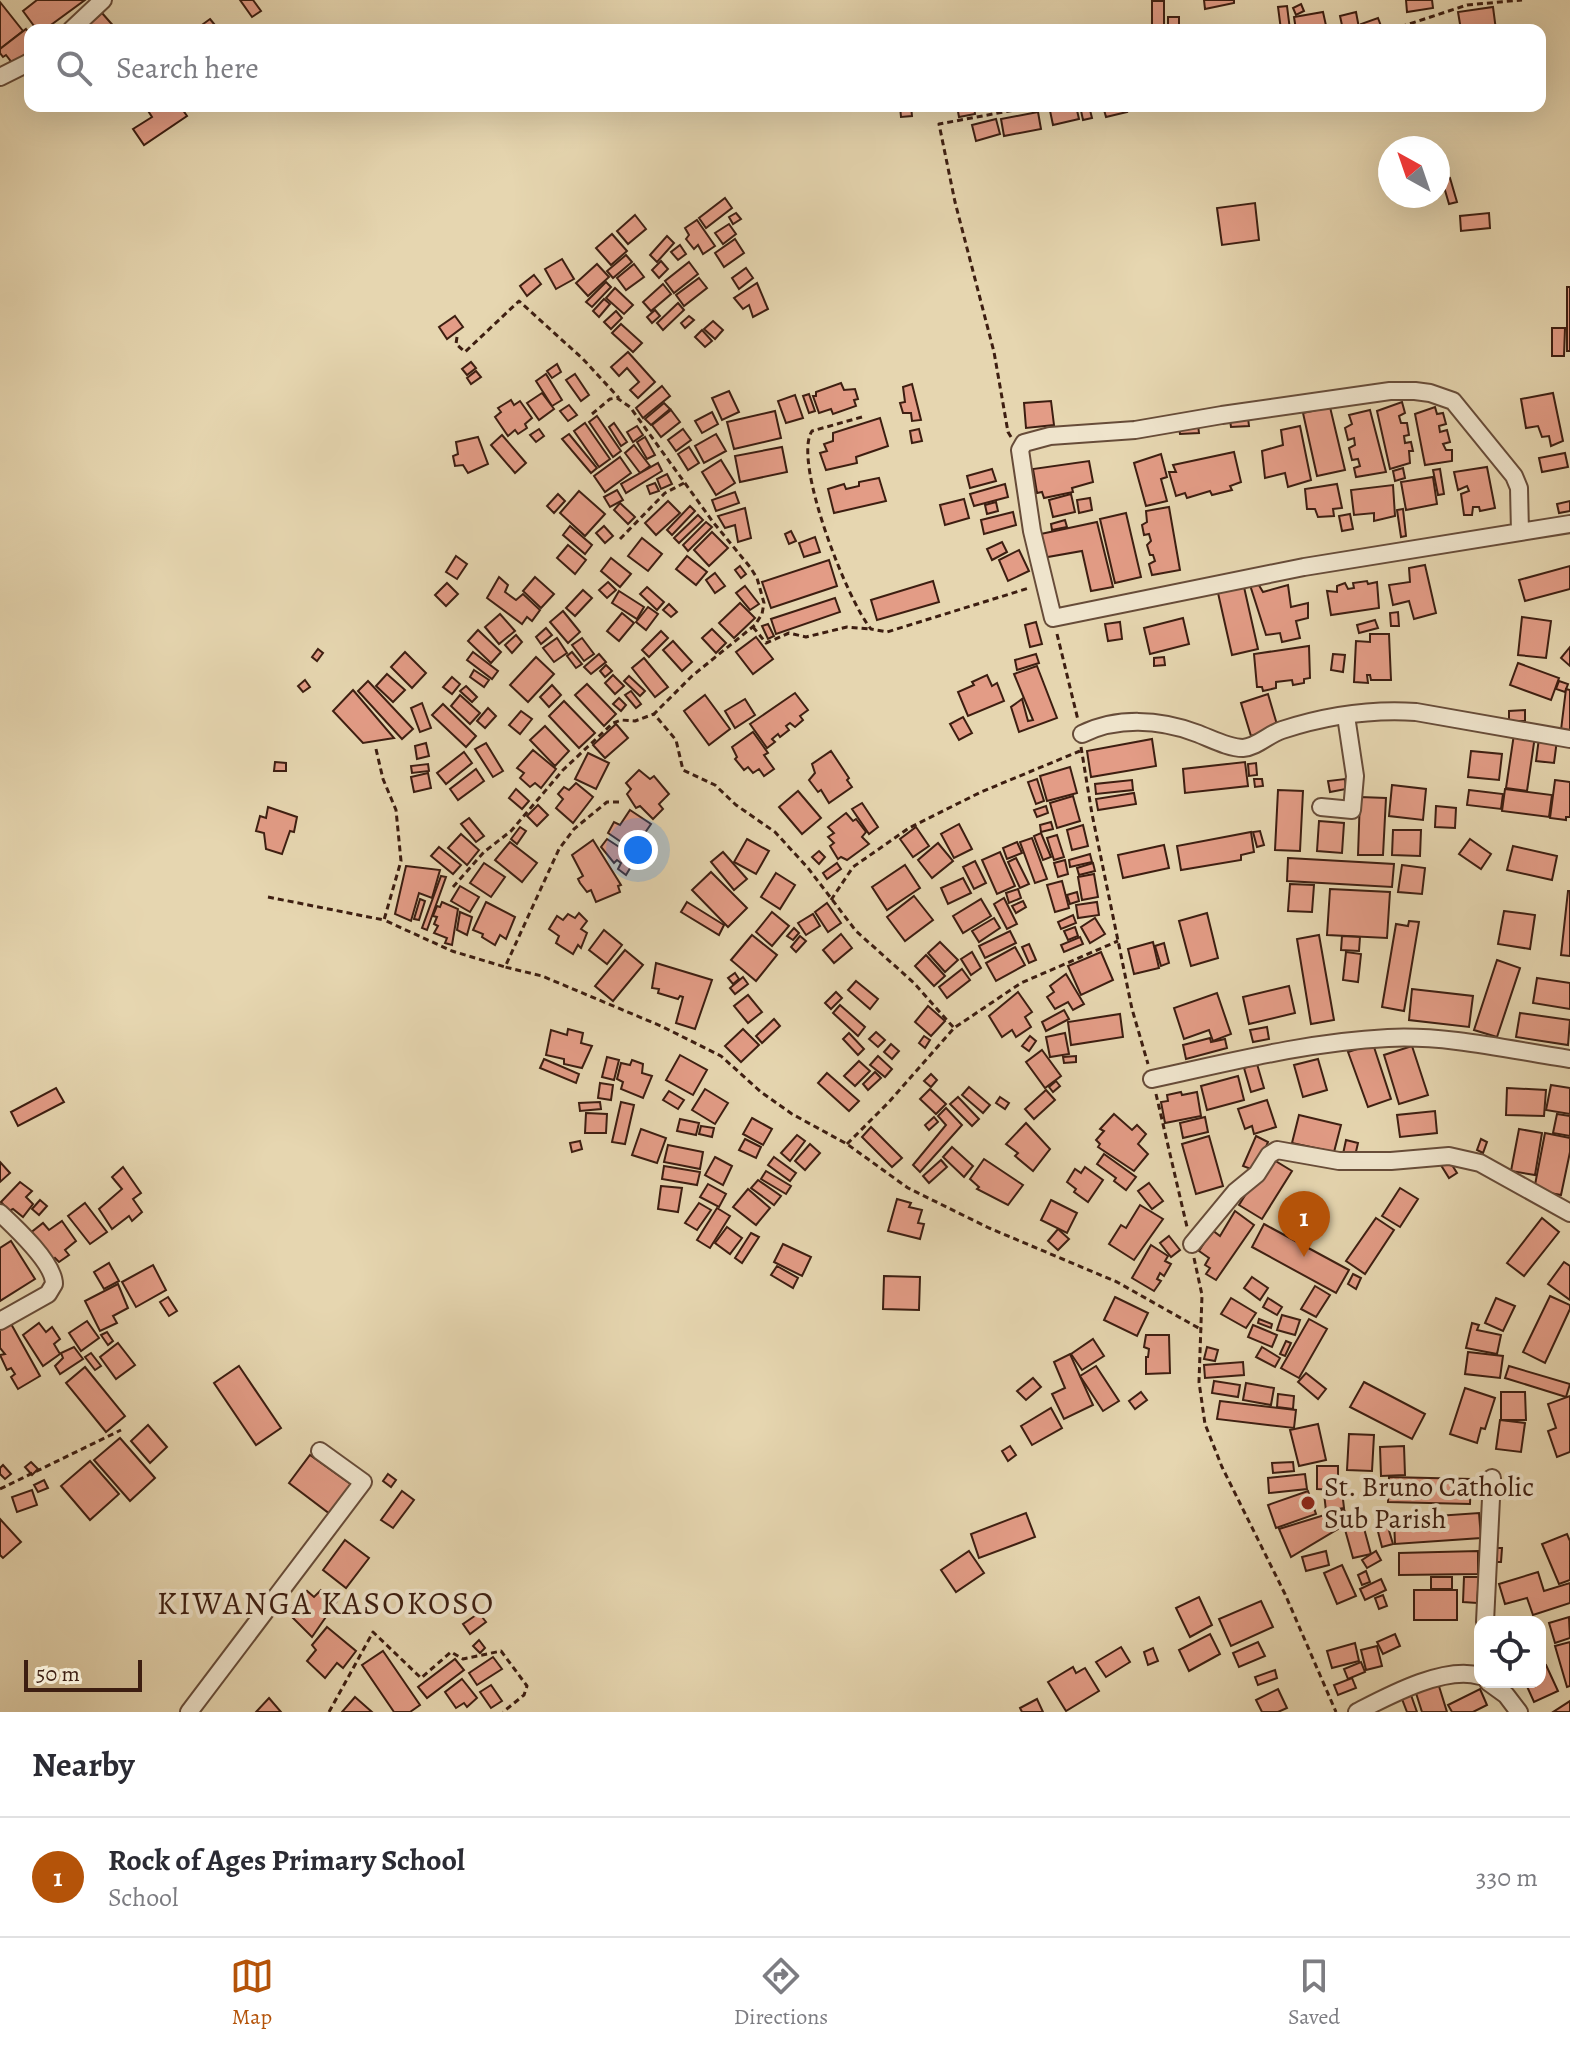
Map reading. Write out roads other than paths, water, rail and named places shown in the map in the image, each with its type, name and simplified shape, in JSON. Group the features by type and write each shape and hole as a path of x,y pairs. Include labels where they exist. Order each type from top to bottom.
{"street":[{"path":"77,24 103,0"},
{"path":"0,77 24,65"},
{"path":"1520,532 1519,488 1514,476 1453,401 1430,393 1390,391 1135,430 1050,436 1024,443 1020,450 1032,531 1053,618 1304,567 1570,524"},
{"path":"1081,742 1102,725 1115,722 1154,723 1188,729 1245,748 1279,731 1369,711 1416,712 1570,739"},
{"path":"1321,807 1352,810 1355,776 1346,716"},
{"path":"1152,1079 1322,1045 1389,1038 1449,1040 1570,1059"},
{"path":"1192,1244 1235,1192 1257,1174 1269,1155 1277,1150 1339,1161 1449,1156 1480,1163 1570,1213"},
{"path":"0,1213 22,1235 54,1277 48,1294 0,1321"},
{"path":"189,1712 363,1482 320,1451"},
{"path":"1485,1616 1492,1478"},
{"path":"1357,1712 1402,1689 1465,1673 1474,1674"},
{"path":"1498,1688 1519,1712"}],"place":[{"name":"Rock of Ages Primary School","path":"1304,1257"},
{"name":"St. Bruno Catholic Sub Parish","path":"1308,1503"}],"district":[{"name":"KIWANGA KASOKOSO","path":"326,1603"}]}
